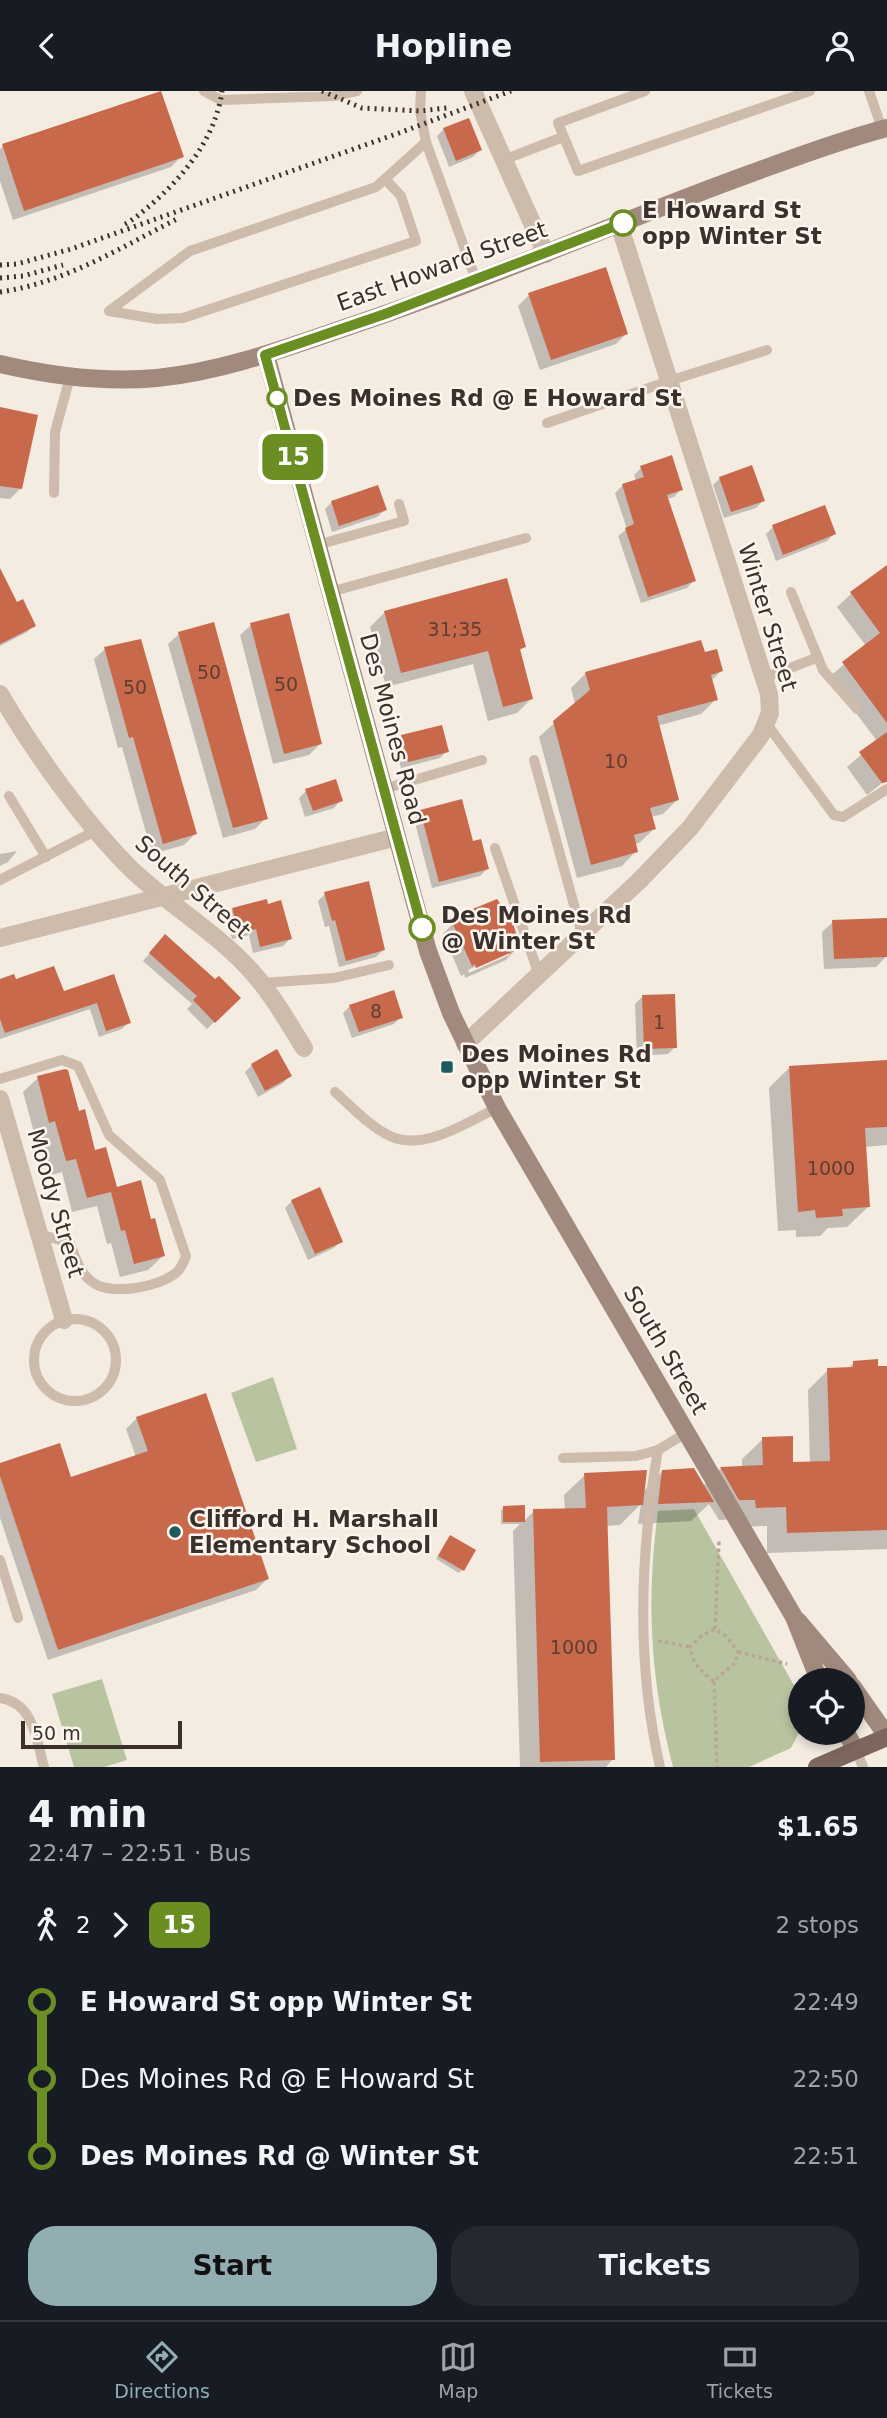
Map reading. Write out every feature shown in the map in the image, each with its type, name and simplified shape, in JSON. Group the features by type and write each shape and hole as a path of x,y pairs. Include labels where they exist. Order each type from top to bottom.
{"main road":[{"path":"817,1767 860,1759 887,1736"}],"street":[{"path":"473,91 483,108 503,160 546,254"},
{"name":"East Howard Street","path":"0,364 90,380 156,378 211,370 265,355 385,314 546,254 666,204 884,128"},
{"name":"Winter Street","path":"465,1044 640,880 690,828 736,771 761,735 770,713 769,694 619,224"},
{"name":"Des Moines Road","path":"265,355 438,980 465,1044 497,1108"},
{"name":"South Street","path":"0,694 38,753 97,830 131,868 223,944 261,983 274,998 304,1048"},
{"path":"0,938 397,837"},
{"name":"Moody Street","path":"0,1099 64,1320"},
{"name":"South Street","path":"497,1108 794,1617 813,1668"},
{"name":"South Street","path":"794,1617 838,1668"},
{"path":"865,1705 887,1736"}],"lane":[{"path":"204,91 221,100 357,91"},
{"path":"421,91 419,111 426,142 476,280"},
{"path":"645,91 558,123 578,171 810,91"},
{"path":"869,91 884,128"},
{"path":"503,160 563,137"},
{"path":"385,180 401,196 416,241 183,318 157,319 109,311 190,251 376,187 426,142"},
{"path":"547,423 767,350"},
{"path":"54,493 55,432 71,377"},
{"path":"317,545 404,521 399,504"},
{"path":"330,592 526,538"},
{"path":"791,592 823,670 857,709"},
{"path":"764,678 817,658"},
{"path":"766,723 834,815 843,817 887,789"},
{"path":"384,789 482,760"},
{"path":"534,760 582,934"},
{"path":"9,796 46,857"},
{"path":"0,880 97,830"},
{"path":"495,848 539,975"},
{"path":"261,983 334,978 388,965"},
{"path":"0,1079 62,1060 78,1066 109,1135 160,1180 186,1256 180,1269 167,1279 138,1287 108,1290 91,1282 85,1275 70,1243 39,1234"},
{"path":"335,1092 377,1128 392,1137 409,1141 431,1138 497,1108"},
{"path":"79,1319 99,1327 109,1337 115,1350 113,1377 105,1389 93,1398 79,1402 60,1399 48,1392 39,1381 34,1367 34,1353 42,1335 64,1320 79,1319"},
{"path":"563,1458 636,1456 658,1450 686,1433"},
{"path":"658,1450 647,1531 643,1638 645,1677 660,1767"},
{"path":"0,1560 18,1618"},
{"path":"0,1698 15,1702 30,1717 44,1767"}],"path":[{"path":"715,1629 719,1540"},
{"path":"690,1647 700,1637 715,1629"},
{"path":"715,1629 726,1636 738,1652 787,1664"},
{"path":"643,1638 690,1647"},
{"path":"690,1647 692,1659 700,1671 715,1681"},
{"path":"717,1767 715,1681 735,1663 738,1652"}],"green space":[{"path":"273,1377 297,1449 256,1462 231,1393"},
{"path":"694,1509 788,1675 788,1745 793,1745 791,1748 749,1767 673,1767 659,1703 652,1640 652,1577 658,1511"},
{"path":"102,1679 127,1760 104,1767 74,1767 52,1694"}],"building":[{"path":"161,91 184,157 24,211 2,144"},
{"path":"469,118 482,150 456,161 443,128"},
{"path":"606,267 628,334 551,360 528,293"},
{"path":"0,407 38,415 22,489 0,486"},
{"path":"672,455 683,490 667,495 696,581 648,597 625,528 634,524 622,484 644,477 640,466"},
{"path":"752,465 765,501 731,512 719,477"},
{"path":"378,485 387,510 339,526 331,501"},
{"path":"825,505 836,534 783,555 772,525"},
{"path":"887,565 887,723 842,662 880,633 850,592"},
{"path":"0,568 17,602 23,599 36,626 0,644"},
{"path":"507,578 526,647 520,649 533,699 503,707 488,651 401,673 384,611"},
{"path":"289,613 322,744 284,754 250,623"},
{"path":"214,622 268,819 233,828 178,632"},
{"path":"141,639 197,834 163,844 133,737 129,738 104,647"},
{"path":"701,640 705,652 717,649 723,671 711,675 718,700 657,716 679,800 650,808 656,829 634,835 638,852 591,865 553,721 590,690 585,672"},
{"path":"442,725 449,752 408,762 401,735"},
{"path":"887,732 887,782 882,783 859,752"},
{"path":"336,779 343,801 313,811 305,789"},
{"path":"462,799 473,841 481,839 489,869 439,882 420,810"},
{"path":"369,881 385,950 346,961 324,892"},
{"path":"267,899 268,904 281,900 292,939 260,947 256,929 239,933 232,908"},
{"path":"497,899 503,908 507,907 520,944 517,945 519,949 476,968 475,964 472,966 452,922 459,919 458,915"},
{"path":"887,918 887,957 834,959 832,920"},
{"path":"165,934 215,979 219,976 241,998 215,1023 193,1000 197,996 149,953"},
{"path":"54,966 64,991 114,974 131,1023 106,1031 97,1003 5,1033 0,1019 0,979 14,974 16,979"},
{"path":"394,990 403,1018 359,1032 349,1005"},
{"path":"675,994 677,1048 644,1049 642,995"},
{"path":"277,1049 292,1076 265,1091 251,1064"},
{"path":"887,1060 887,1127 865,1128 870,1207 842,1209 843,1216 816,1218 815,1210 798,1212 789,1066"},
{"path":"68,1070 79,1111 85,1109 95,1150 106,1147 117,1187 141,1180 151,1219 155,1218 165,1256 134,1264 125,1230 121,1231 111,1192 87,1198 76,1159 66,1161 55,1121 49,1123 37,1076"},
{"path":"320,1187 343,1242 315,1254 291,1200"},
{"path":"878,1359 878,1366 887,1366 887,1530 787,1533 786,1507 756,1508 755,1500 739,1500 720,1467 763,1465 762,1437 793,1436 793,1462 830,1461 827,1368 853,1367 853,1361"},
{"path":"206,1393 269,1579 58,1650 0,1476 0,1463 60,1443 71,1477 148,1451 136,1417"},
{"path":"694,1468 714,1502 658,1504 662,1470"},
{"path":"647,1470 643,1505 607,1507 615,1760 540,1762 533,1509 586,1508 584,1473"},
{"path":"525,1505 525,1522 503,1522 503,1506"},
{"path":"450,1535 476,1550 464,1571 438,1556"}],"railway":[{"path":"125,224 160,197 185,171 213,125 222,91"},
{"path":"322,91 362,108 420,111 447,108"},
{"path":"0,265 17,264 71,249 511,91"},
{"path":"0,292 69,273 177,219"},
{"path":"0,278 23,276 63,265"}],"bus line":[{"name":"15","path":"422,928 265,355 385,314 623,223"}],"place":[{"name":"E Howard St opp Winter St","path":"623,223"},
{"name":"Des Moines Rd @ E Howard St","path":"277,398"},
{"name":"Des Moines Rd @ Winter St","path":"422,928"},
{"name":"Des Moines Rd opp Winter St","path":"447,1067"},
{"name":"Clifford H. Marshall Elementary School","path":"175,1532"}]}
